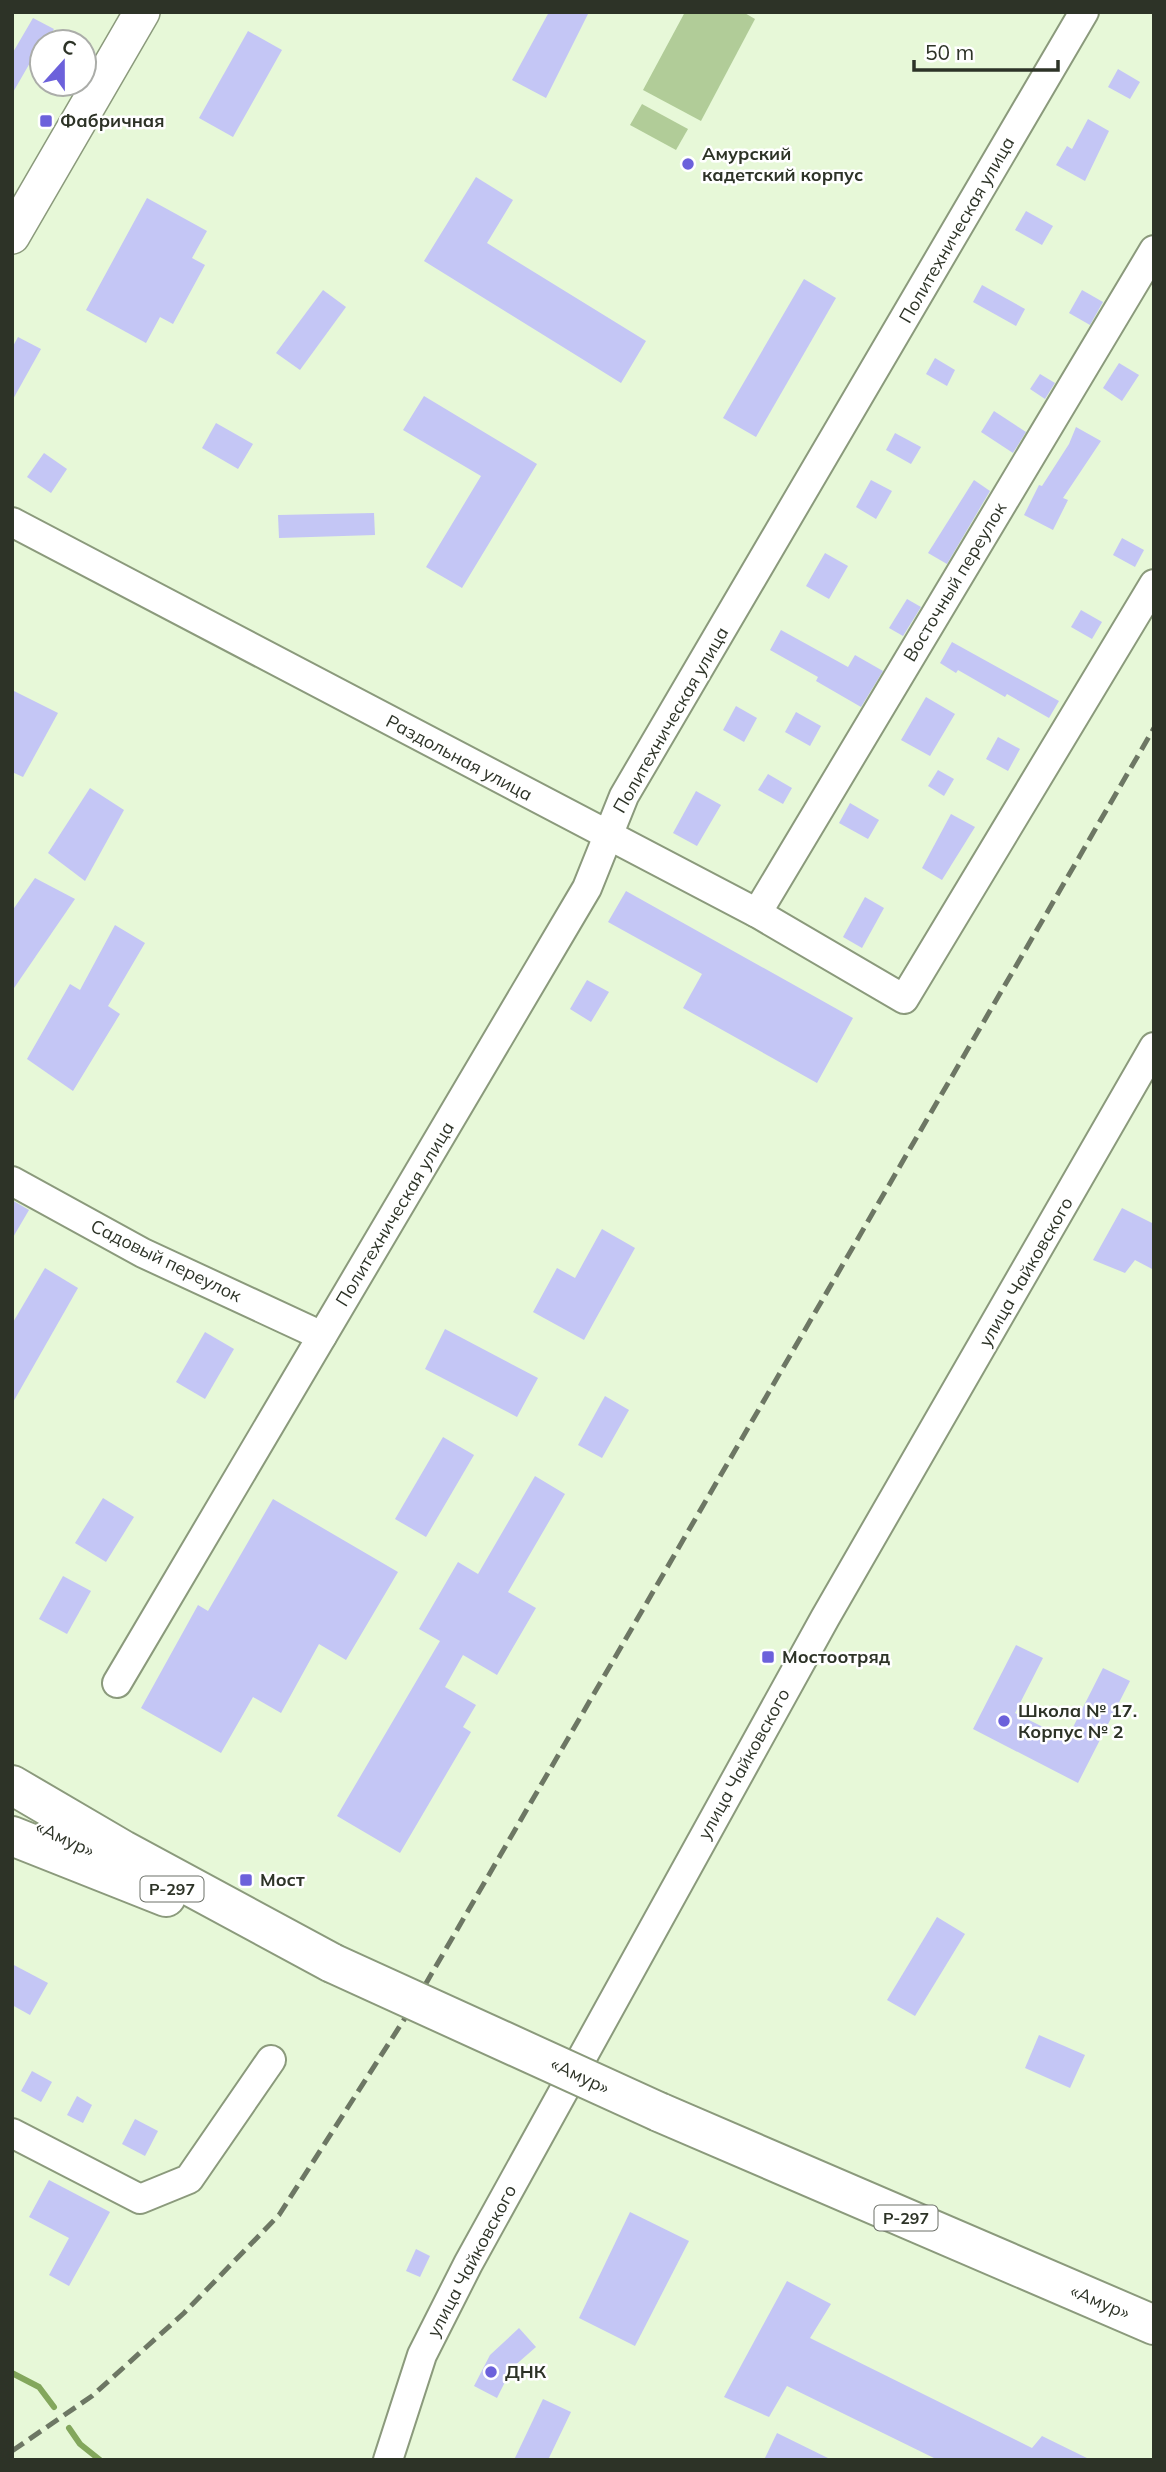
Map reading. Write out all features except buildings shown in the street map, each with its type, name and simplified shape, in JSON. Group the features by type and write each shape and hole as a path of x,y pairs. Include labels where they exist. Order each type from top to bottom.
{"highway":[{"path":"12,1785 123,1850 332,1963"},
{"name":"«Амур»","path":"12,1815 659,2112 1154,2325"},
{"path":"12,1836 332,1963"}],"main road":[{"path":"17,218 142,12"}],"street":[{"name":"Политехническая улица","path":"117,1684 587,888 624,796 1084,12"},
{"name":"Восточный переулок","path":"757,913 1154,250"},
{"name":"Раздольная улица","path":"12,522 757,913 904,999 1154,584"},
{"name":"улица Чайковского","path":"388,2460 422,2356 468,2264 825,1618 1154,1047"},
{"name":"Садовый переулок","path":"12,1181 143,1253 322,1336"},
{"path":"12,2133 140,2199 189,2179 271,2060"}],"green space":[{"path":"685,12 743,12 755,19 701,121 643,90"},
{"path":"642,104 688,129 676,150 630,125"}],"waterway":[{"path":"12,2373 39,2387 54,2407"},
{"path":"69,2428 80,2444 100,2460"}],"railway":[{"path":"12,2451 92,2396 184,2313 279,2215 414,2004 1154,728"}],"place":[{"name":"Фабричная","path":"46,121"},
{"name":"Амурский кадетский корпус","path":"688,164"},
{"name":"Мостоотряд","path":"768,1657"},
{"name":"Школа № 17. Корпус № 2","path":"1004,1721"},
{"name":"Мост","path":"246,1880"},
{"name":"ДНК","path":"491,2372"}]}
